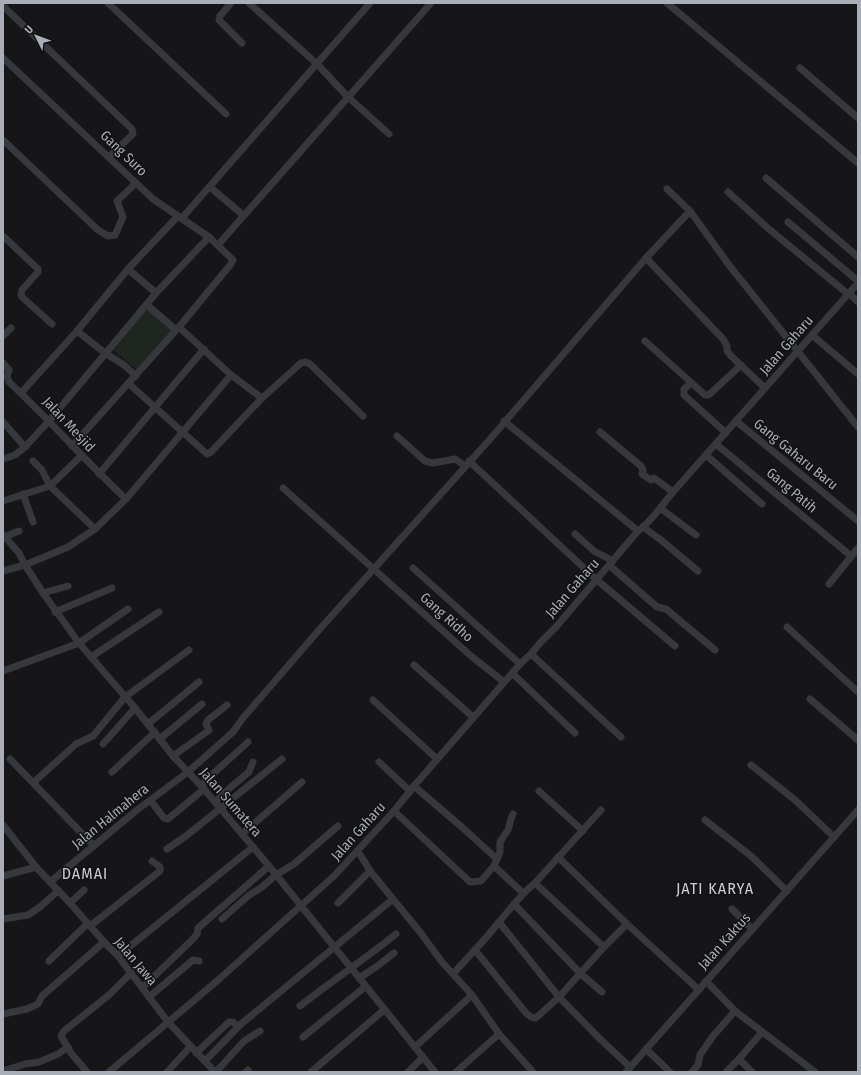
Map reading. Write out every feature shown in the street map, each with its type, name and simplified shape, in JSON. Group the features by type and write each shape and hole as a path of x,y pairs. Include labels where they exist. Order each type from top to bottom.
{"street":[{"path":"108,3 226,114"},
{"path":"232,3 220,16 220,20 242,43"},
{"path":"249,3 317,64 348,97 389,134"},
{"path":"21,393 77,331 128,269 210,187 370,3"},
{"path":"218,245 431,3"},
{"path":"667,3 858,163"},
{"path":"3,6 132,129 132,134 109,157"},
{"name":"Gang Suro","path":"3,58 153,199 209,237 232,260 231,264 177,328"},
{"path":"800,68 858,118"},
{"path":"3,140 98,230 108,236 115,235 123,217 117,201 136,183"},
{"path":"766,178 858,257"},
{"path":"210,187 243,215"},
{"path":"667,189 690,211 729,265 858,427"},
{"path":"728,192 770,230 858,302"},
{"name":"Jalan Halmahera","path":"50,882 137,810 188,772 233,732 243,718 491,438 504,421 646,258 690,211"},
{"path":"788,222 858,282"},
{"path":"3,236 38,268 38,272 22,290 21,294 22,297 52,324"},
{"path":"3,459 15,455 25,447 49,421 156,293 209,237"},
{"path":"646,258 724,339 727,346 727,351 765,388"},
{"path":"128,269 156,293"},
{"name":"Jalan Gaharu","path":"109,1072 301,907 358,851 504,682 556,627 858,282"},
{"path":"147,305 204,349 231,375 262,398"},
{"path":"3,336 11,328"},
{"path":"72,446 136,376 177,328"},
{"path":"77,331 105,354 124,365 136,376"},
{"path":"812,335 858,374"},
{"path":"645,341 705,395 708,395 741,365"},
{"path":"99,474 204,349"},
{"path":"128,383 207,454 211,452 262,398 301,363 306,362 310,364 363,416"},
{"name":"Jalan Mesjid","path":"3,363 9,370 8,379 81,456 126,499"},
{"path":"3,571 25,565 68,547 95,529 126,499 182,431 231,375"},
{"path":"691,383 684,389 684,395 726,433"},
{"path":"504,421 641,529 680,554 698,571"},
{"name":"Gang Gaharu Baru","path":"736,421 858,521"},
{"path":"3,422 25,447"},
{"path":"3,435 11,432"},
{"path":"600,432 641,466 643,470 642,474 646,478 651,480 654,478 673,492"},
{"path":"397,436 425,461 433,463 455,459 467,464 597,580 675,646"},
{"name":"Gang Patih","path":"716,444 851,556"},
{"path":"706,455 762,504"},
{"path":"3,500 50,486 81,456"},
{"path":"33,461 42,470 50,486 95,529"},
{"name":"Gang Ridho","path":"283,488 471,656 504,682"},
{"path":"23,494 33,522"},
{"path":"660,508 696,535"},
{"path":"4,536 19,531"},
{"path":"575,534 594,551 611,563 657,607 666,609 715,650"},
{"name":"Jalan Sumatera","path":"4,536 19,553 42,593 79,643 161,738 173,756 203,788 253,847 415,1047 422,1058 435,1072"},
{"path":"829,584 858,548"},
{"path":"413,568 520,664"},
{"path":"42,593 68,586"},
{"path":"55,612 112,588"},
{"path":"3,671 79,643 128,609"},
{"path":"91,657 159,612"},
{"path":"787,627 858,692"},
{"path":"34,782 76,744 93,736 126,697 188,650"},
{"path":"531,654 621,738"},
{"path":"414,665 473,718"},
{"path":"513,674 575,733"},
{"path":"148,724 199,682"},
{"path":"810,699 858,740"},
{"path":"373,700 437,759"},
{"path":"161,738 202,704"},
{"path":"173,756 208,731 209,730 206,724 208,720 227,705"},
{"path":"103,744 135,708"},
{"path":"112,772 155,732"},
{"path":"150,801 164,818 168,819 203,788 204,782 248,742"},
{"path":"10,759 34,782 94,846"},
{"path":"167,850 282,759"},
{"path":"214,802 249,772 253,762"},
{"path":"379,762 464,829 523,893"},
{"path":"751,764 796,800 834,837"},
{"path":"242,834 302,782"},
{"path":"539,791 583,830"},
{"path":"454,974 523,893 536,883 601,810"},
{"name":"Jalan Kaktus","path":"628,1070 858,810"},
{"path":"394,811 470,882 481,881 496,863 500,852 500,842 508,830 513,814"},
{"path":"705,820 752,856 787,890"},
{"name":"Jalan Jawa","path":"3,825 36,867 118,956 168,1022 215,1072"},
{"path":"222,919 248,896 276,875 294,864 338,826"},
{"path":"118,956 253,847"},
{"path":"358,851 370,871 442,962 472,995 499,1034 533,1072"},
{"path":"558,857 627,924 699,990"},
{"path":"49,961 88,925 160,871 160,867 152,861"},
{"path":"142,988 193,939 197,934 198,928 268,866"},
{"path":"3,876 36,867"},
{"path":"338,902 370,871"},
{"path":"536,883 604,947"},
{"path":"70,903 84,890"},
{"path":"3,919 28,914 40,908 58,891"},
{"path":"205,1061 238,1027 393,899"},
{"path":"514,904 581,974 602,992"},
{"path":"732,909 752,929"},
{"path":"499,922 559,997 628,1070"},
{"path":"475,950 526,1013 534,1018 538,1017 559,997 627,924"},
{"path":"300,1006 396,934"},
{"path":"3,1014 27,1009 38,1004 42,996 104,942"},
{"path":"359,978 394,953"},
{"path":"149,997 192,960 199,961"},
{"path":"87,1072 71,1052 61,1036 62,1033 109,995 131,973"},
{"path":"706,981 735,1011 813,1071"},
{"path":"303,1037 365,987"},
{"path":"415,1047 472,995"},
{"path":"316,1070 384,1010"},
{"path":"692,1072 698,1065 700,1055 713,1036 735,1011"},
{"path":"196,1053 229,1022 233,1022 238,1027"},
{"path":"215,1072 244,1041 260,1031"},
{"path":"726,1072 740,1059 762,1032"},
{"path":"456,1072 499,1034"},
{"path":"225,1040 235,1051"},
{"path":"167,1072 190,1046"},
{"path":"3,1071 25,1064 39,1062 58,1054 68,1047"},
{"path":"646,1049 670,1072"},
{"path":"408,1072 422,1058"},
{"path":"740,1059 752,1072"}],"shaded area":[{"path":"147,308 174,331 138,371 112,349"}],"district":[{"name":"DAMAI","path":"85,873"},
{"name":"JATI KARYA","path":"715,888"}]}
